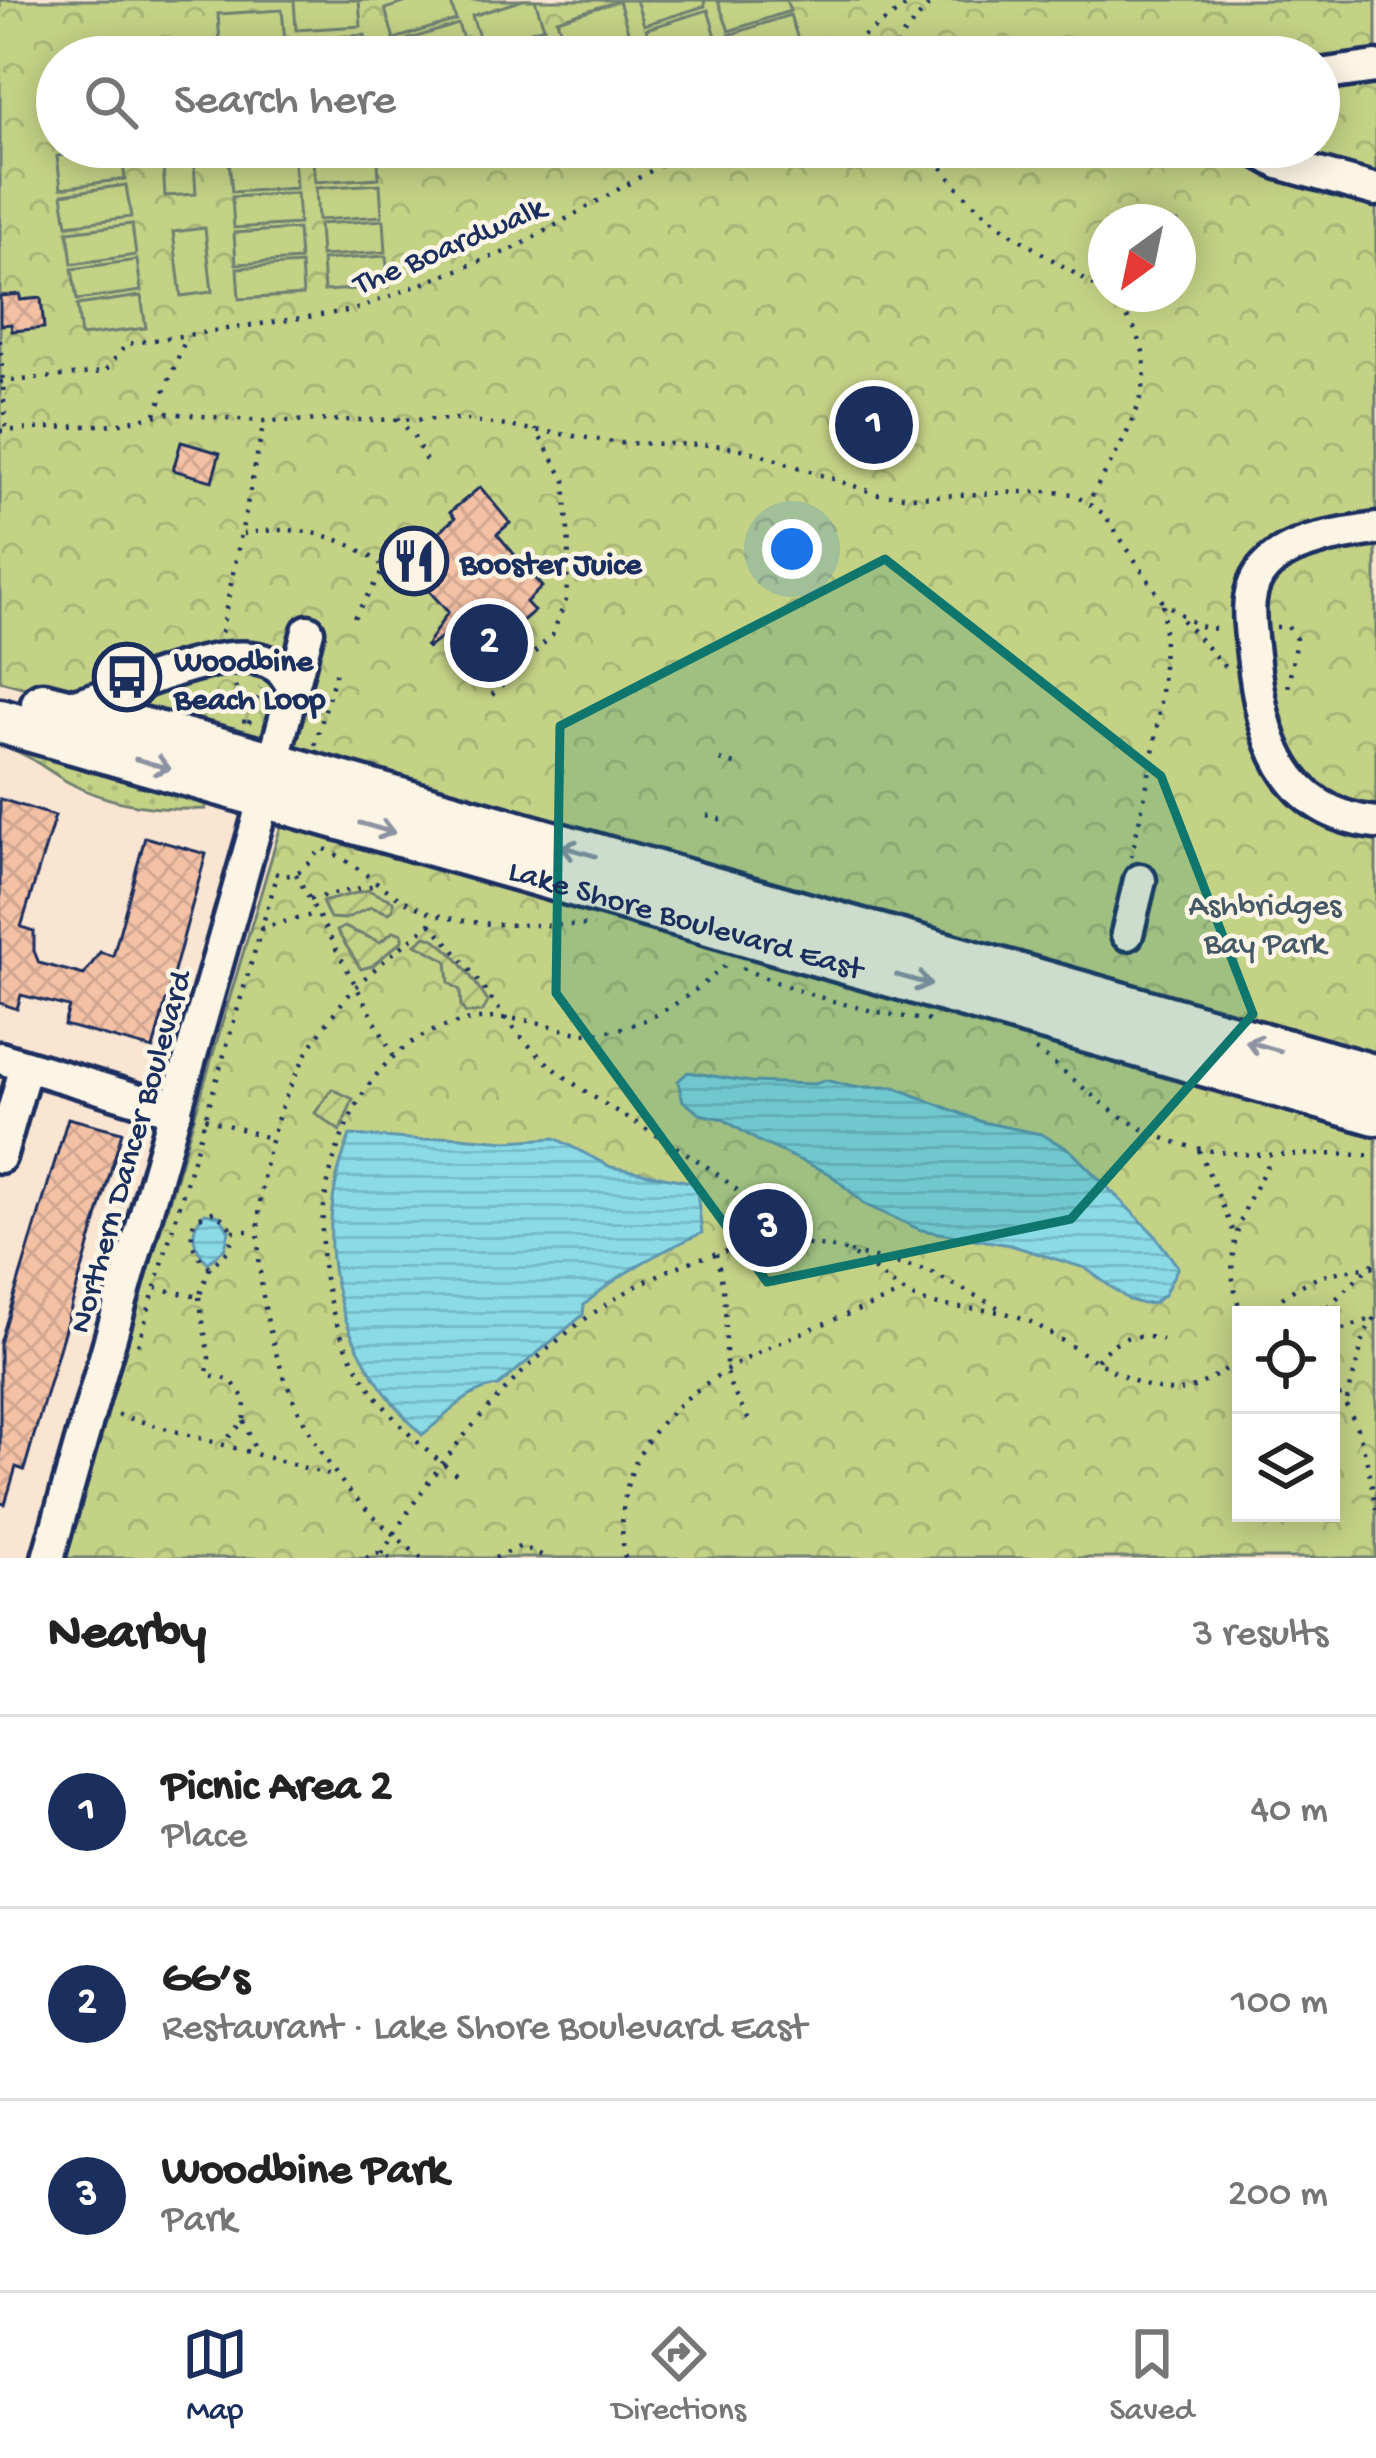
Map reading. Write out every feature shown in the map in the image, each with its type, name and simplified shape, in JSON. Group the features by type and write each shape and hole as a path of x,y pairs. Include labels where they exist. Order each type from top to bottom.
{"highway":[{"name":"Lake Shore Boulevard East","path":"0,692 1376,1078"},
{"name":"Lake Shore Boulevard East","path":"0,721 280,770 1376,1114"}],"street":[{"path":"1340,72 1376,67"},
{"path":"1298,168 1376,190"},
{"path":"1376,529 1289,549 1260,572 1252,586 1249,613 1272,697 1268,739 1291,779 1318,804 1376,823"},
{"name":"Northern Dancer Boulevard","path":"48,1558 190,1114 280,770 308,631"},
{"path":"58,708 88,704 208,662 243,656 265,658 289,677 293,690"},
{"path":"1127,934 1133,878"},
{"path":"0,1157 13,1062 190,1114"}],"path":[{"path":"866,36 914,0"},
{"path":"902,36 934,0"},
{"name":"The Boardwalk","path":"1,382 104,372 127,344 354,310 515,248 655,168"},
{"path":"941,168 975,208 1103,292 1134,326 1146,360 1144,393 1089,501"},
{"path":"155,414 187,335"},
{"path":"0,340 3,430 116,424 155,414 194,413 264,421 460,419 621,443 747,450 878,494 1073,494 1104,514 1163,602 1244,688 1272,697 1296,638 1288,627 1268,628"},
{"path":"398,418 427,463"},
{"path":"225,622 264,421"},
{"path":"492,695 552,634 566,600 566,480 536,430"},
{"path":"243,533 288,530 341,538 380,563 382,572 350,624"},
{"path":"1133,878 1163,691 1163,602"},
{"path":"1178,615 1198,626 1236,631"},
{"path":"280,770 314,746 338,668"},
{"path":"230,675 245,706 242,734 262,679"},
{"path":"720,760 743,766"},
{"path":"707,815 726,821"},
{"path":"307,841 432,914 462,921 600,926"},
{"path":"277,876 296,874 322,848"},
{"path":"265,860 277,876"},
{"path":"296,874 393,1055"},
{"path":"136,1353 155,1288 190,1114 277,876"},
{"path":"310,899 380,884"},
{"path":"260,928 316,914"},
{"path":"421,1558 339,1478 311,1436 276,1360 263,1313 256,1231 272,1138 303,1063 355,988 430,924 432,914"},
{"path":"430,924 522,1039 583,1093 638,1123 749,1200 777,1245"},
{"path":"456,1474 400,1428 358,1373 332,1313 322,1247 331,1166 356,1102 393,1055 448,1026 478,1017 504,1016 584,1033 614,1028 667,1010 729,962 854,1010 940,1022"},
{"path":"1033,1048 1102,1104 1139,1127 1199,1150 1227,1155 1376,1156"},
{"path":"190,1114 272,1138"},
{"path":"1199,1150 1234,1233 1240,1306"},
{"path":"1234,1233 1273,1156"},
{"path":"210,1267 190,1236 202,1213 214,1211 234,1231 256,1231"},
{"path":"234,1231 229,1250 210,1267 200,1297 207,1375 224,1376 237,1385 257,1455"},
{"path":"382,1554 440,1462 499,1393 591,1317 659,1277 716,1254 777,1245 847,1251 928,1271 1097,1360 1169,1391 1185,1390 1232,1365"},
{"path":"847,1251 903,1293 935,1304 1006,1312"},
{"path":"716,1254 728,1298 730,1356 726,1370 749,1421"},
{"path":"1275,1306 1304,1281 1376,1264"},
{"path":"1328,1306 1366,1268"},
{"path":"155,1288 200,1297"},
{"path":"625,1558 620,1515 626,1484 640,1454 677,1404 726,1370 903,1293"},
{"path":"1340,1331 1376,1316"},
{"path":"1347,1402 1365,1331 1376,1316"},
{"path":"1097,1360 1120,1338 1134,1334 1162,1340"},
{"path":"1340,1395 1347,1402 1367,1462 1376,1510"},
{"path":"118,1415 339,1478"},
{"path":"221,1445 244,1421"},
{"path":"495,1558 521,1546 548,1558"},
{"path":"366,1558 382,1554 390,1558"}],"highlighted area":[{"path":"885,559 1161,776 1253,1014 1071,1219 767,1282 556,993 560,726"}],"green space":[{"name":"Ashbridges Bay Park","path":"0,0 1376,0 1376,1065 551,818 519,823 0,681"},
{"path":"294,0 359,0 361,26 296,30"},
{"path":"413,0 450,0 456,20 393,36 385,9"},
{"path":"535,0 544,27 515,36 479,36 472,16"},
{"path":"636,0 704,0 705,6 644,25"},
{"path":"786,0 790,11 729,31 718,1"},
{"path":"619,1 628,31 612,36 562,36 557,20"},
{"path":"282,10 285,36 219,36 218,14"},
{"path":"708,10 716,36 648,36 646,29"},
{"path":"790,15 797,36 729,36"},
{"path":"458,24 462,36 419,36"},
{"path":"58,168 124,168 125,179 61,188"},
{"path":"163,168 194,168 196,194 165,196"},
{"path":"230,168 295,168 296,188 232,192"},
{"path":"314,168 378,168 379,178 315,182"},
{"path":"380,184 382,216 318,220 316,188"},
{"path":"126,185 131,217 67,225 62,194"},
{"path":"297,193 299,224 234,228 232,197"},
{"path":"384,220 386,252 321,256 319,224"},
{"path":"132,224 136,255 72,264 68,232"},
{"path":"205,228 212,292 181,296 173,232"},
{"path":"298,229 300,260 236,264 234,233"},
{"path":"386,256 389,287 324,291 322,260"},
{"path":"137,260 141,291 77,300 72,269"},
{"path":"301,264 303,295 239,299 237,268"},
{"path":"141,296 146,328 81,336 77,305"},
{"path":"0,738 206,800 205,809 151,807 99,796 0,745"},
{"path":"282,822 1376,1132 1376,1558 63,1558"},
{"path":"368,890 393,901 393,910 371,907 345,919 330,918 322,902"},
{"path":"344,927 380,942 394,931 402,934 402,941 372,966 361,969 337,931"},
{"path":"426,936 444,946 469,973 488,1002 482,1012 466,1013 461,1007 460,990 449,983 447,961 416,944"},
{"path":"332,1089 353,1099 340,1131 315,1113"}],"water":[{"path":"688,1072 751,1082 814,1084 826,1080 853,1087 894,1087 982,1122 1041,1134 1070,1150 1154,1234 1178,1267 1164,1295 1143,1304 1129,1300 1085,1268 1010,1245 921,1230 866,1205 830,1174 723,1119 700,1114 683,1101 678,1081"},
{"path":"350,1135 424,1140 447,1136 507,1141 555,1138 611,1167 696,1183 702,1233 611,1283 584,1305 583,1315 498,1386 466,1398 422,1435 369,1369 338,1296 331,1217"},
{"path":"205,1213 220,1216 229,1231 225,1248 208,1263 194,1238"}],"building":[{"path":"20,294 20,300 41,298 44,328 12,331 11,324 0,325 0,296"},
{"path":"859,404 896,415 888,445 851,435"},
{"path":"181,442 220,453 212,481 173,470"},
{"path":"480,487 510,523 497,534 542,587 526,602 534,611 501,639 500,651 483,650 461,622 428,648 448,612 400,566 455,518 450,512"},
{"path":"0,799 55,816 21,927 34,931 39,963 84,975 100,952 113,956 145,837 206,854 153,1049 64,1025 69,1007 21,995 17,1009 0,1003"},
{"path":"68,1118 122,1132 24,1470 16,1467 5,1504 0,1503 0,1343"}],"place":[{"name":"Picnic Area 2","path":"874,425"},
{"name":"Booster Juice","path":"414,561"},
{"name":"GG’s","path":"489,643"},
{"name":"Woodbine Beach Loop","path":"127,677"},
{"name":"Woodbine Park","path":"768,1228"}]}
